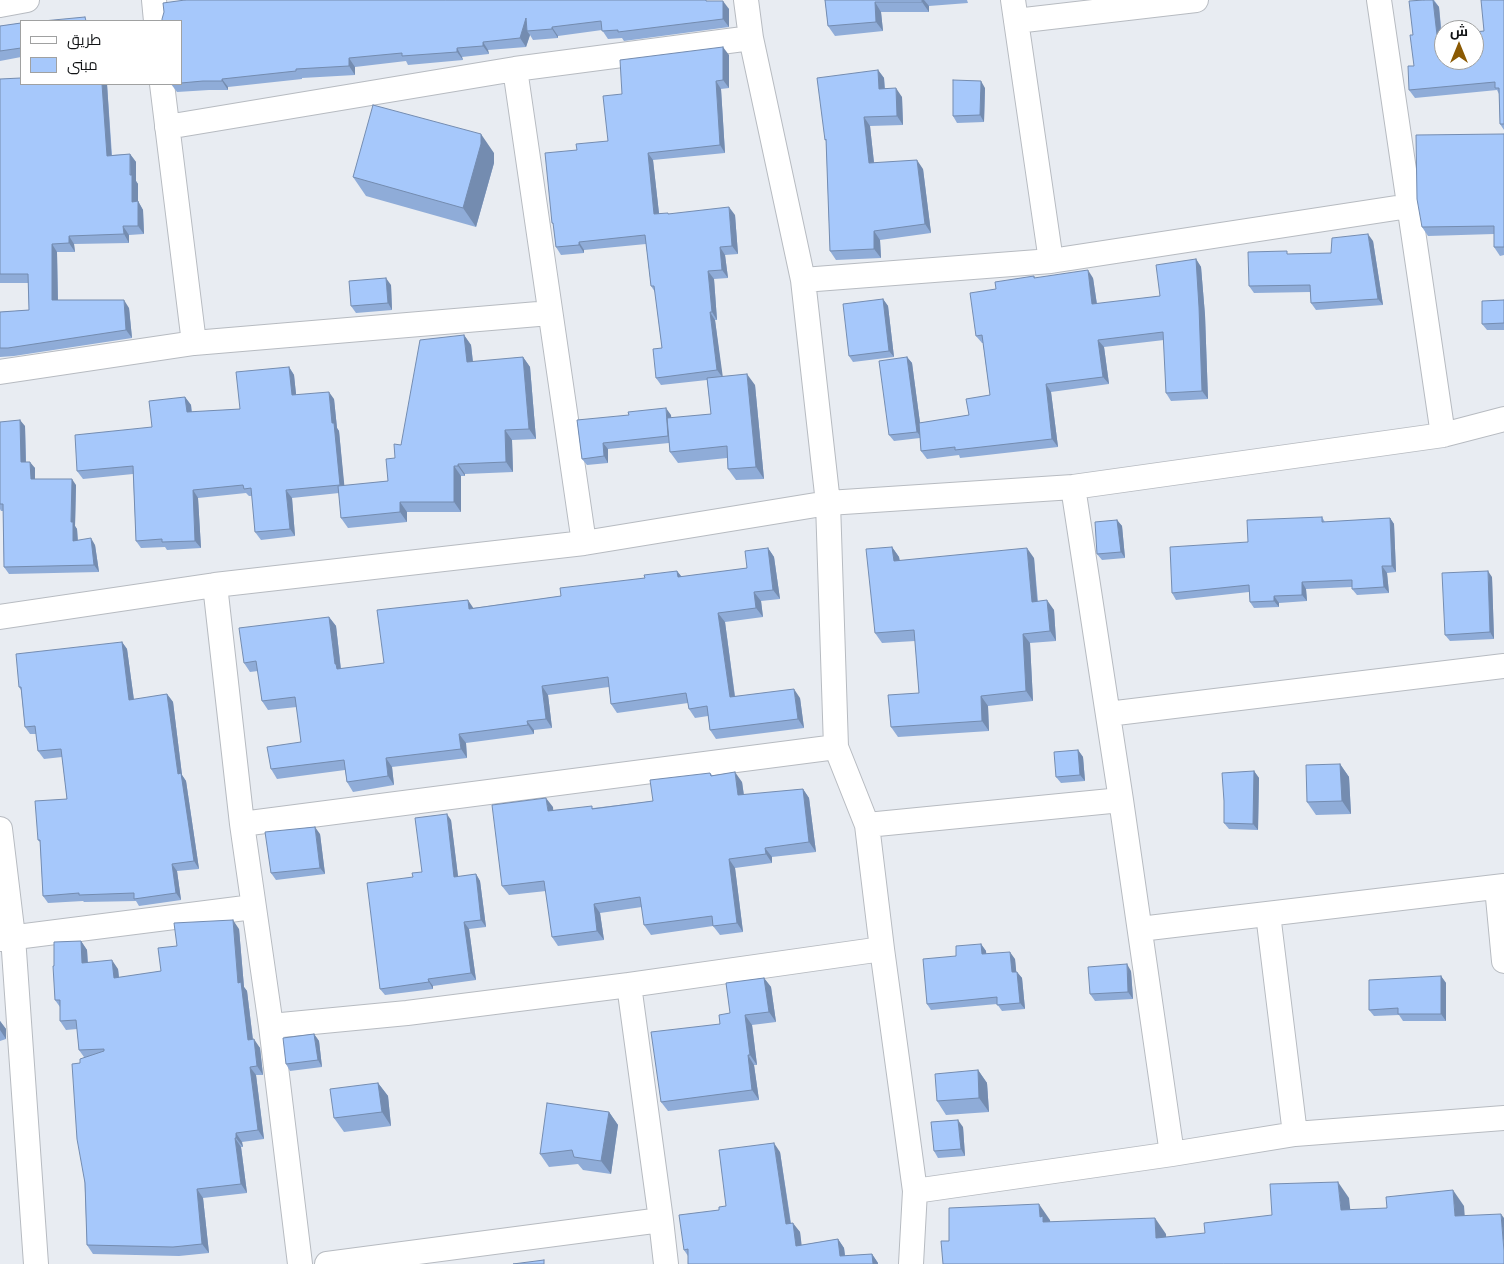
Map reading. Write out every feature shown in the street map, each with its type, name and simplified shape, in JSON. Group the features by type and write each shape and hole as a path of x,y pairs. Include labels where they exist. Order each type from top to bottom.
{"street":[{"path":"0,5 27,0"},
{"path":"154,0 156,20"},
{"path":"746,0 751,38 804,280 828,503 836,747 868,825 882,949 915,1190 911,1264"},
{"path":"1051,260 1015,10 1196,0"},
{"path":"1379,0 1443,435"},
{"path":"167,127 515,69 751,38"},
{"path":"515,69 584,543"},
{"path":"162,85 194,344"},
{"path":"804,280 1051,260 1409,206"},
{"path":"0,372 194,344 550,313"},
{"path":"0,617 215,585 584,543 828,503 1073,487 1443,435 1504,420"},
{"path":"1073,487 1121,800 1172,1154"},
{"path":"215,585 242,824 271,1026 300,1264"},
{"path":"1108,714 1504,666"},
{"path":"242,824 836,747"},
{"path":"868,825 1121,800"},
{"path":"0,829 7,938 36,1264"},
{"path":"1140,929 1501,886 1504,961"},
{"path":"7,938 253,907"},
{"path":"1268,914 1296,1134"},
{"path":"271,1026 406,1013 629,985 882,949"},
{"path":"629,985 662,1220 666,1264"},
{"path":"915,1190 1172,1154 1296,1134 1504,1118"},
{"path":"327,1264 662,1220"}],"building":[{"path":"185,0 706,0 723,1 723,19 618,32 618,30 602,31 601,21 527,31 526,18 520,38 483,42 483,46 457,48 457,52 402,56 402,53 349,58 349,66 296,69 296,71 222,79 222,81 182,83 182,20 162,20 164,12 163,3"},
{"path":"825,0 922,0 922,2 875,2 876,22 828,26"},
{"path":"1433,0 1435,20 1434,70 1484,70 1484,20 1481,0 1504,0 1504,124 1500,124 1499,88 1495,88 1495,82 1409,90 1408,66 1414,66 1410,35 1413,35 1409,1"},
{"path":"85,17 86,20 54,20"},
{"path":"20,23 20,48 0,51 0,26"},
{"path":"723,47 723,80 716,81 720,145 648,153 654,214 729,207 732,246 720,247 722,270 708,271 712,312 710,312 717,370 656,378 653,349 662,348 654,286 651,286 645,235 579,242 579,245 556,247 545,153 577,150 576,144 608,141 603,96 622,94 620,60"},
{"path":"878,70 879,89 896,88 897,116 864,117 869,163 917,160 925,224 874,231 874,249 830,251 826,139 817,78"},
{"path":"20,78 20,85 102,85 107,156 130,154 132,202 138,201 138,226 123,226 124,234 69,236 69,243 52,244 52,300 124,300 126,330 0,348 0,312 29,310 28,274 0,274 0,79"},
{"path":"953,80 981,81 980,115 953,116"},
{"path":"373,105 481,134 481,144 463,208 353,177"},
{"path":"1504,134 1504,247 1494,247 1494,226 1422,227 1417,199 1416,135"},
{"path":"1368,234 1378,299 1311,303 1310,285 1249,286 1248,252 1287,251 1287,254 1331,253 1332,238"},
{"path":"1196,259 1202,391 1166,393 1163,332 1098,340 1103,377 1046,384 1052,439 955,450 955,447 921,451 919,423 969,415 966,399 990,395 982,335 976,336 970,293 996,289 995,282 1088,270 1092,304 1160,296 1156,265"},
{"path":"386,278 388,303 351,306 349,281"},
{"path":"883,299 889,351 849,356 843,304"},
{"path":"1504,300 1504,323 1482,324 1482,301"},
{"path":"464,335 467,362 523,357 529,429 505,430 506,462 458,464 458,466 454,466 454,502 400,502 400,512 341,518 338,486 388,481 386,459 395,458 394,444 401,445 420,340"},
{"path":"907,357 917,432 889,435 879,361"},
{"path":"289,367 292,395 329,392 340,485 286,490 290,529 255,532 251,488 244,489 243,485 193,490 195,541 162,542 162,539 136,541 133,466 77,471 75,435 152,427 149,401 185,397 187,412 240,409 236,372"},
{"path":"747,374 756,467 728,469 727,446 670,452 667,418 711,414 707,378"},
{"path":"666,408 668,436 603,443 604,456 582,459 577,420 629,415 628,412"},
{"path":"20,420 21,462 30,462 31,479 72,479 71,522 73,522 73,541 91,538 94,565 4,567 3,504 0,504 0,422"},
{"path":"1322,517 1322,522 1390,518 1392,566 1382,566 1384,587 1352,589 1352,580 1302,582 1302,595 1274,596 1274,601 1250,602 1249,585 1172,593 1170,547 1248,542 1247,520"},
{"path":"1117,520 1121,552 1097,554 1095,522"},
{"path":"892,547 894,561 1027,548 1032,602 1047,600 1050,631 1023,634 1026,691 981,696 982,721 891,727 888,695 919,693 914,630 875,633 866,549"},
{"path":"768,548 773,590 754,592 756,608 718,613 730,697 794,689 798,719 710,730 707,706 689,709 686,693 611,704 608,677 542,686 546,719 527,721 528,725 459,734 461,749 386,758 388,776 347,782 344,760 271,769 267,747 301,742 295,697 262,701 256,661 244,663 239,628 329,617 337,669 384,663 377,610 468,600 469,609 561,596 560,588 645,578 644,575 677,571 678,577 747,568 745,551"},
{"path":"1488,571 1490,632 1445,635 1442,573"},
{"path":"122,642 129,700 167,694 178,774 181,773 194,861 172,864 176,893 134,899 134,893 79,895 79,893 43,896 40,840 38,840 35,801 67,799 61,749 38,751 35,726 25,727 16,654"},
{"path":"1078,750 1080,775 1056,777 1054,752"},
{"path":"1340,764 1342,801 1307,802 1306,765"},
{"path":"1254,771 1253,824 1224,823 1222,773"},
{"path":"735,772 738,795 803,789 809,842 765,848 766,854 729,859 737,923 713,926 712,916 644,925 640,897 594,904 597,931 552,937 544,881 502,886 492,805 546,798 548,811 592,806 592,809 653,801 650,780 710,773 711,776"},
{"path":"447,814 454,877 476,874 481,920 464,922 471,973 428,979 429,982 380,989 367,883 413,877 412,873 422,872 415,818"},
{"path":"315,827 320,868 271,873 265,832"},
{"path":"233,920 238,983 241,982 248,1040 254,1039 257,1066 250,1067 258,1130 236,1133 235,1138 241,1184 197,1189 202,1244 173,1247 87,1245 85,1183 77,1139 72,1064 80,1063 80,1059 104,1051 104,1049 79,1050 76,1020 60,1021 60,1000 55,1000 54,942 81,941 82,963 112,960 114,978 161,971 158,948 177,946 174,923"},
{"path":"981,944 982,954 1010,952 1012,972 1017,972 1020,1003 997,1005 997,997 927,1004 923,959 956,956 956,946"},
{"path":"1127,964 1128,992 1090,994 1088,967"},
{"path":"1441,976 1441,1014 1398,1014 1398,1008 1369,1010 1369,980"},
{"path":"764,978 769,1012 745,1015 752,1090 661,1102 651,1032 720,1024 719,1015 730,1013 726,983"},
{"path":"314,1034 318,1060 286,1064 283,1038"},
{"path":"978,1070 979,1098 937,1101 935,1074"},
{"path":"378,1083 382,1112 334,1118 330,1089"},
{"path":"547,1103 609,1112 601,1161 574,1157 572,1150 540,1154"},
{"path":"958,1120 961,1149 934,1151 931,1122"},
{"path":"774,1143 786,1224 793,1223 796,1246 838,1239 840,1256 872,1254 873,1264 688,1264 688,1249 684,1250 679,1215 719,1210 719,1207 726,1206 719,1150"},
{"path":"1338,1182 1341,1210 1387,1208 1386,1197 1453,1190 1455,1216 1501,1214 1504,1264 943,1264 941,1241 949,1241 949,1208 1039,1204 1040,1217 1043,1216 1043,1222 1155,1218 1156,1238 1205,1233 1204,1223 1272,1215 1270,1184"},
{"path":"544,1260 544,1264 513,1264"}]}
